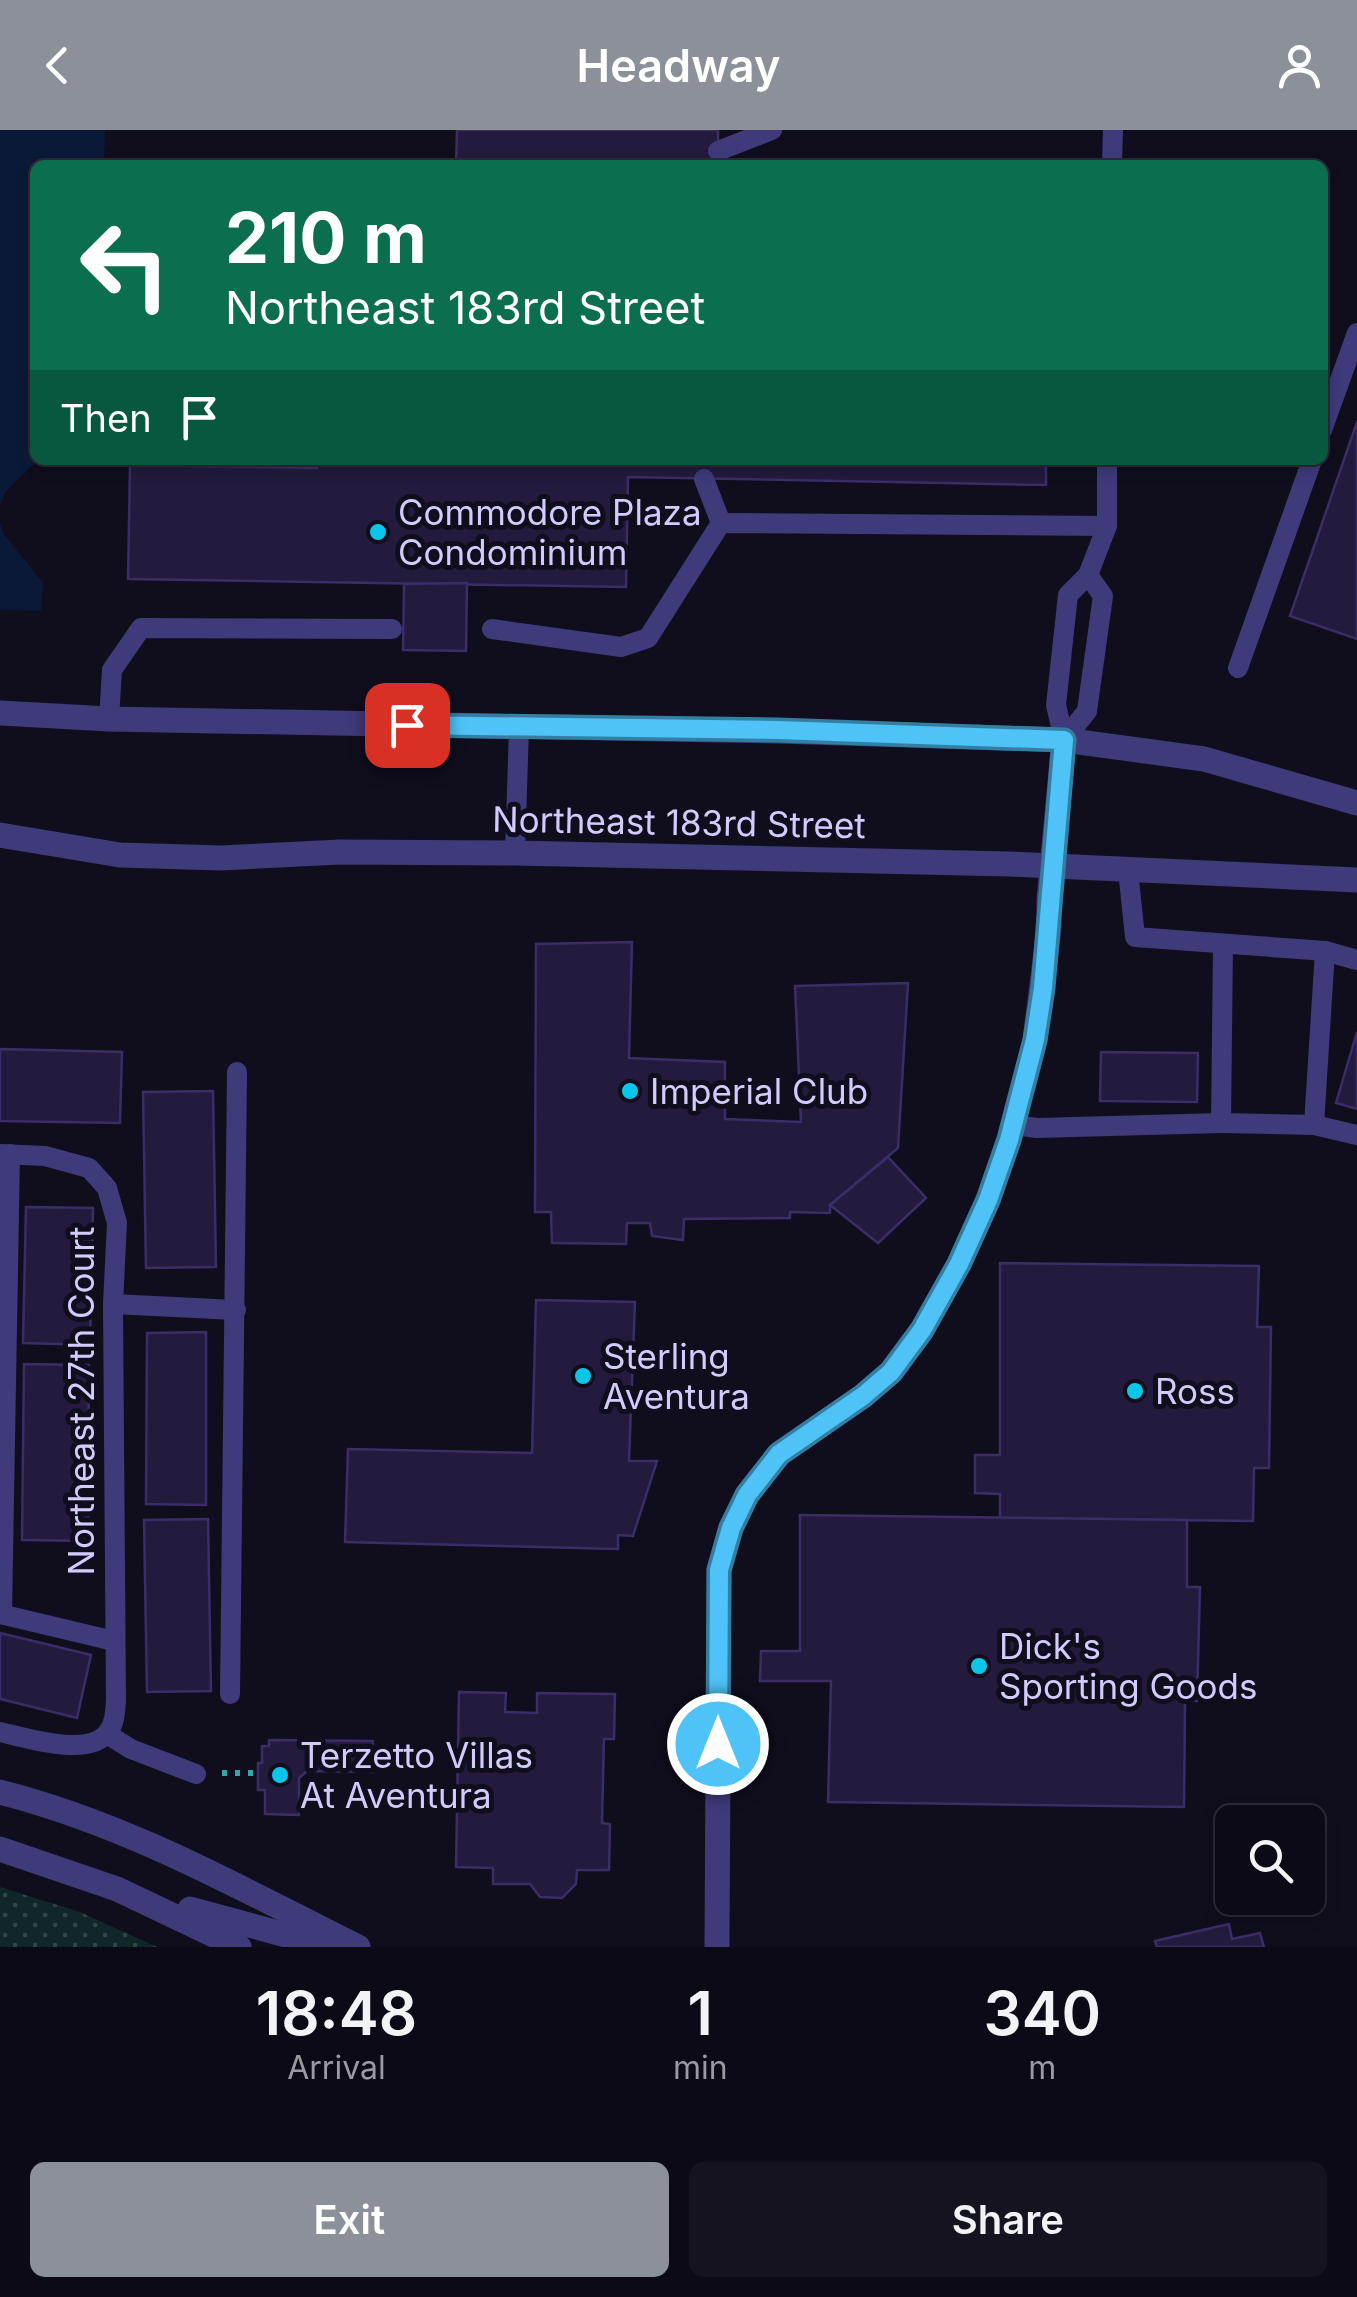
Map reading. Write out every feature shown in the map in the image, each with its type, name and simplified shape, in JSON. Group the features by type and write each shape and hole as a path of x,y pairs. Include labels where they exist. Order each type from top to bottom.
{"street":[{"path":"0,713 109,719 1064,740 1204,759 1357,803"},
{"path":"717,1947 719,1570 731,1528 747,1495 779,1454 891,1372 922,1330 959,1264 988,1200 1038,1022 1050,929 1064,740"},
{"name":"Northeast 183rd Street","path":"0,835 137,855 221,858 340,852 515,853 1053,866 1357,880"},
{"path":"0,1792 55,1808 146,1843 358,1947"},
{"path":"0,1849 117,1889 330,1947"},
{"path":"117,1889 239,1947"}],"lane":[{"path":"718,151 772,130"},
{"path":"1112,160 1113,130"},
{"path":"1328,413 1357,333"},
{"path":"1064,740 1056,704 1068,595 1088,575 1107,526 1108,465"},
{"path":"1238,668 1310,465"},
{"path":"704,479 721,523"},
{"path":"721,523 1107,526"},
{"path":"492,629 621,647 648,638 721,523"},
{"path":"1064,740 1087,711 1090,692 1103,596 1088,575"},
{"path":"109,719 112,670 141,628 392,629"},
{"path":"515,853 519,727"},
{"path":"1128,870 1135,937 1326,951 1357,960"},
{"path":"1221,1124 1223,944"},
{"path":"1314,1125 1326,951"},
{"path":"230,1694 237,1072"},
{"path":"1012,1124 1038,1128 1314,1125 1357,1135"},
{"path":"5,1154 1,1614 114,1641"},
{"name":"Northeast 27th Court","path":"5,1154 46,1156 89,1168 107,1188 117,1223 113,1304 116,1701 114,1721 107,1734"},
{"path":"113,1304 236,1310"},
{"path":"0,1732 82,1746 107,1734 131,1750 196,1774"}],"green space":[{"path":"0,1887 80,1912 157,1947 0,1947"}],"water":[{"path":"0,130 105,130 104,160 30,160 33,465 6,491 0,505"},
{"path":"0,523 3,533 43,583 41,611 0,610"}],"building":[{"path":"457,130 718,130 718,160 456,160"},
{"path":"1357,422 1357,639 1290,616"},
{"name":"Commodore Plaza Condominium","path":"130,465 1046,465 1046,485 628,477 626,587 128,579"},
{"path":"467,583 466,651 403,650 404,584"},
{"name":"Imperial Club","path":"632,942 629,1058 725,1062 725,1119 801,1122 795,986 908,983 898,1148 830,1205 830,1213 790,1212 790,1218 684,1219 683,1240 652,1236 650,1223 627,1223 626,1244 552,1243 551,1212 535,1212 536,944"},
{"path":"1357,1032 1357,1109 1336,1103"},
{"path":"0,1049 122,1052 120,1123 0,1121"},
{"path":"1101,1052 1198,1053 1197,1102 1100,1101"},
{"path":"213,1091 216,1267 146,1268 143,1092"},
{"path":"888,1157 926,1198 878,1243 830,1205"},
{"path":"26,1207 93,1208 90,1345 23,1343"},
{"name":"Ross","path":"1000,1263 1259,1266 1257,1327 1271,1327 1269,1468 1254,1468 1253,1521 1000,1518 1000,1494 975,1493 975,1455 1000,1455"},
{"name":"Sterling Aventura","path":"536,1300 635,1302 629,1461 657,1461 633,1536 618,1535 618,1549 345,1542 348,1449 532,1453"},
{"path":"206,1332 206,1505 146,1504 147,1333"},
{"path":"24,1364 89,1365 88,1541 22,1540"},
{"name":"Dick's Sporting Goods","path":"800,1515 1187,1520 1187,1587 1200,1587 1197,1701 1185,1701 1184,1807 828,1802 831,1681 760,1681 761,1651 800,1651"},
{"path":"208,1519 211,1691 147,1692 144,1520"},
{"path":"0,1633 91,1655 77,1718 0,1699"},
{"path":"459,1692 506,1693 505,1712 537,1713 537,1693 615,1694 614,1739 604,1739 602,1823 610,1824 609,1870 577,1870 576,1884 562,1898 540,1897 530,1884 493,1884 493,1868 456,1867"},
{"name":"Terzetto Villas At Aventura","path":"269,1740 373,1741 372,1772 307,1771 299,1778 299,1815 265,1814 265,1790 258,1790 258,1763 262,1763 262,1746 269,1746"},
{"path":"1229,1924 1232,1939 1260,1933 1264,1947 1157,1947 1155,1941"}],"place":[{"name":"Commodore Plaza Condominium","path":"378,532"},
{"name":"Imperial Club","path":"630,1091"},
{"name":"Sterling Aventura","path":"583,1376"},
{"name":"Ross","path":"1135,1391"},
{"name":"Dick's Sporting Goods","path":"979,1666"},
{"name":"Terzetto Villas At Aventura","path":"280,1775"}],"route":[{"path":"407,725 778,730 1064,740 1043,988 1035,1040 1009,1140 959,1264 922,1330 891,1372 779,1454 747,1495 731,1528 719,1570 718,1744"}]}
